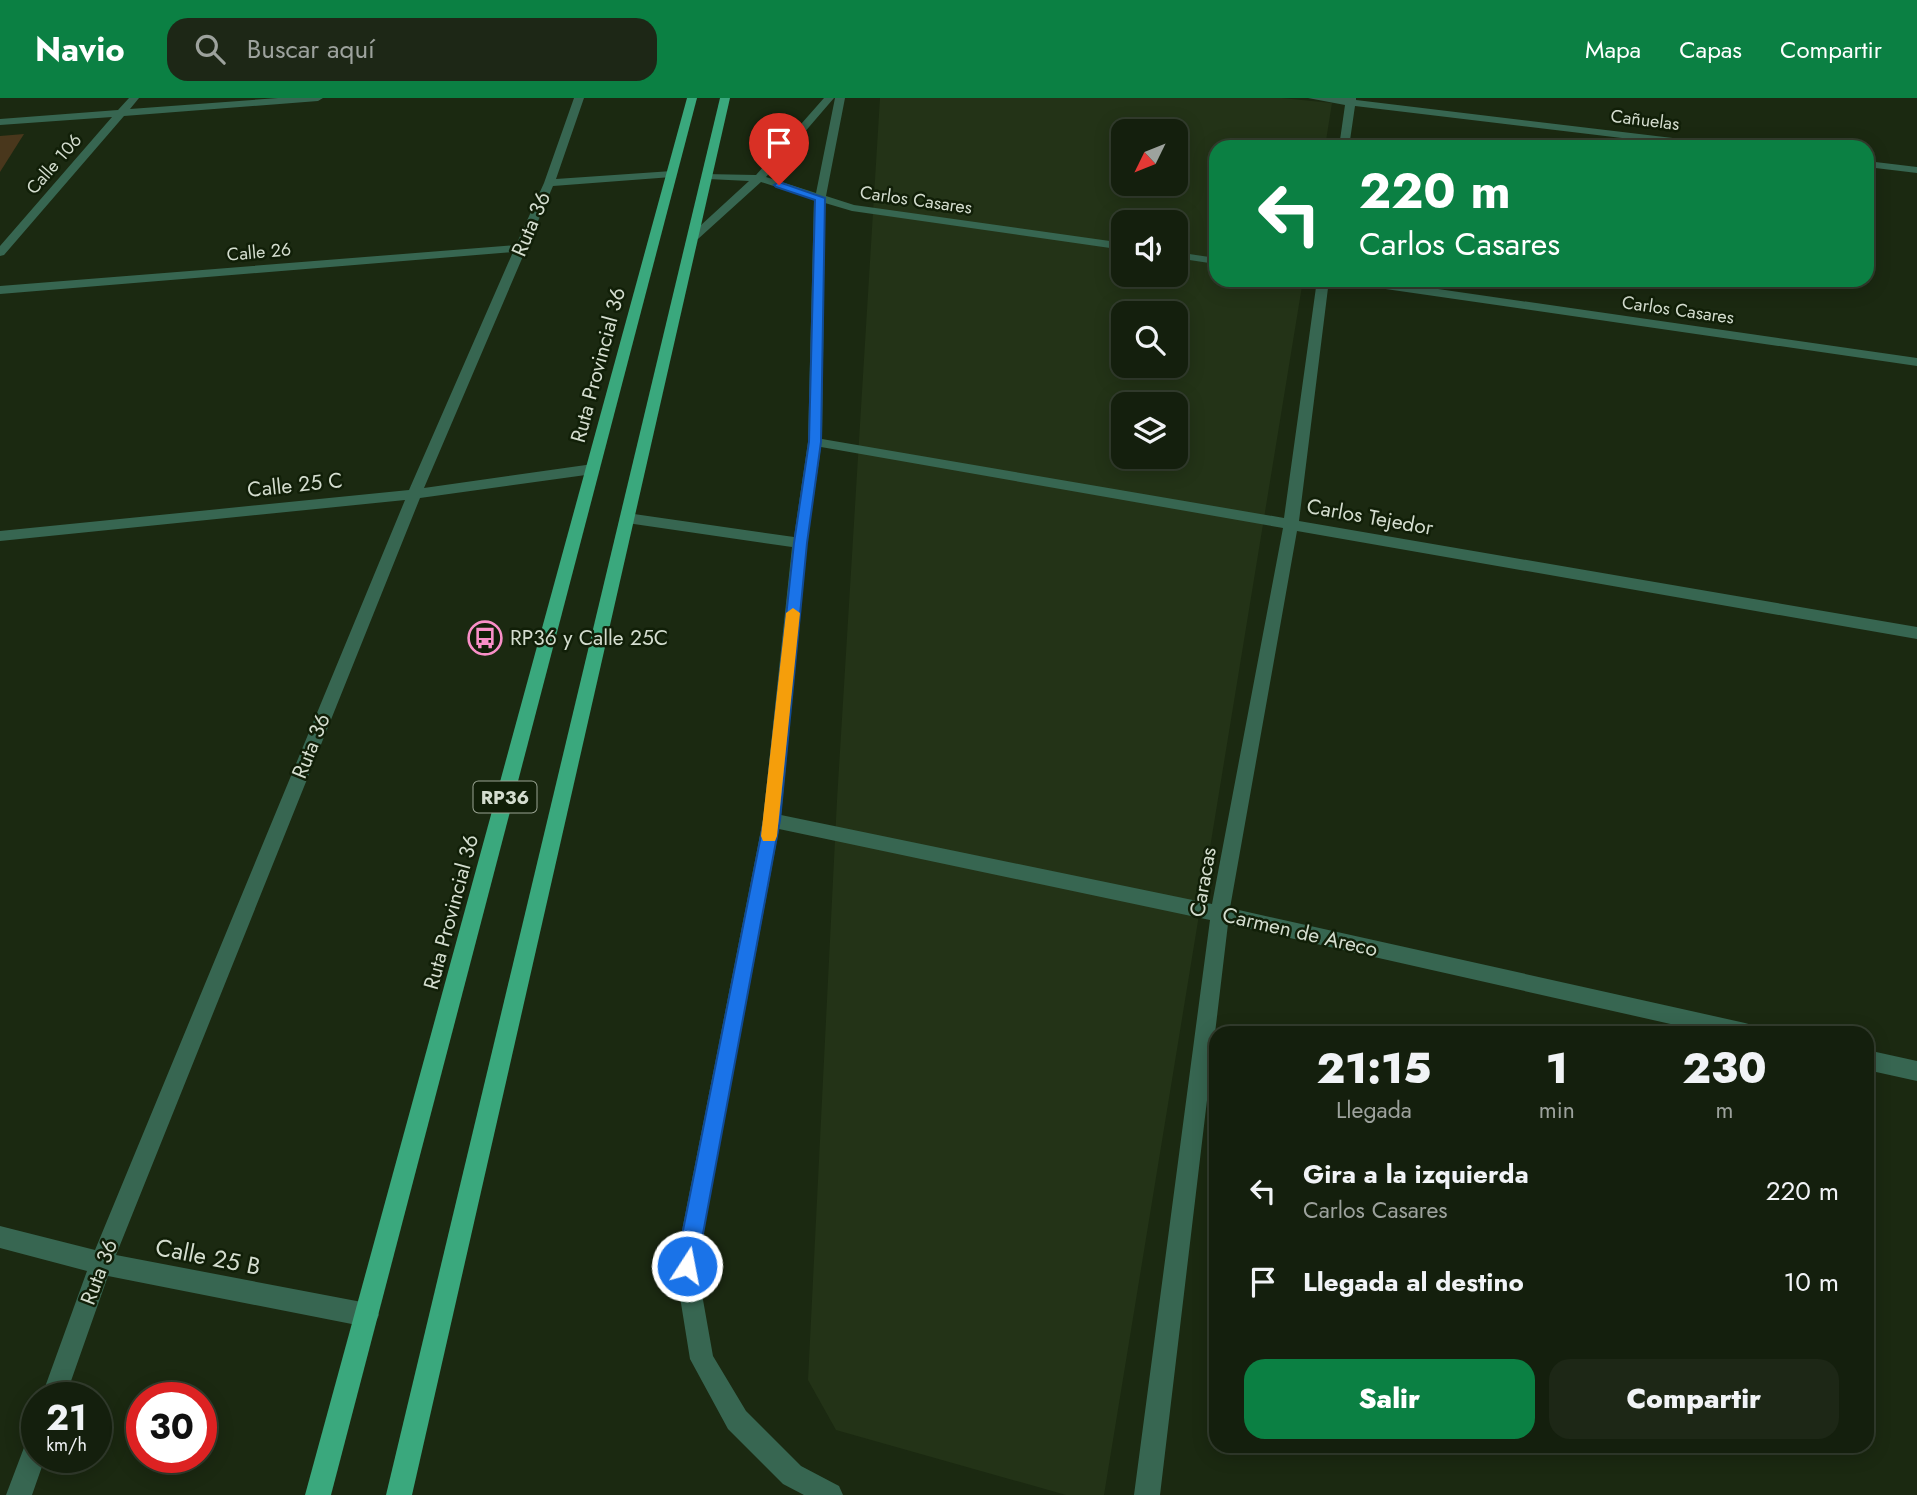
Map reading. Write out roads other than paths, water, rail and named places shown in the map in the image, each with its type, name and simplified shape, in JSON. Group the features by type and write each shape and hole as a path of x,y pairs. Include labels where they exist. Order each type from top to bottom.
{"main road":[{"name":"Ruta Provincial 36","path":"318,1495 692,98"},
{"name":"RP36","path":"399,1495 725,98"}],"street":[{"name":"Calle 106","path":"0,253 134,98"},
{"path":"0,122 318,98"},
{"name":"Ruta 36","path":"59,1382 101,1263 414,494 548,183 579,98"},
{"path":"694,237 759,178 829,98"},
{"path":"830,1495 792,1475 737,1420 702,1359 687,1266 772,820 800,543 815,442 820,198 840,98"},
{"name":"Cañuelas","path":"1313,98 1351,100 1668,140"},
{"path":"1345,140 1351,100"},
{"path":"1874,165 1917,170"},
{"path":"548,183 672,174"},
{"name":"Carlos Casares","path":"708,176 759,178 852,208 1111,245"},
{"name":"Calle 26","path":"0,290 521,248"},
{"path":"1188,257 1209,260"},
{"name":"Caracas","path":"1147,1495 1220,914 1291,524 1322,287"},
{"name":"Carlos Casares","path":"1399,287 1917,362"},
{"name":"Carlos Tejedor","path":"815,442 1917,633"},
{"name":"Calle 25 C","path":"0,536 414,494 593,469"},
{"path":"628,518 800,543"},
{"name":"Carmen de Areco","path":"772,820 1220,914 1718,1026"},
{"path":"1874,1062 1917,1072"},
{"name":"Calle 25 B","path":"0,1237 101,1263 367,1315"},
{"path":"19,1495 27,1473"}],"place":[{"name":"RP36 y Calle 25C","path":"485,638"}]}
